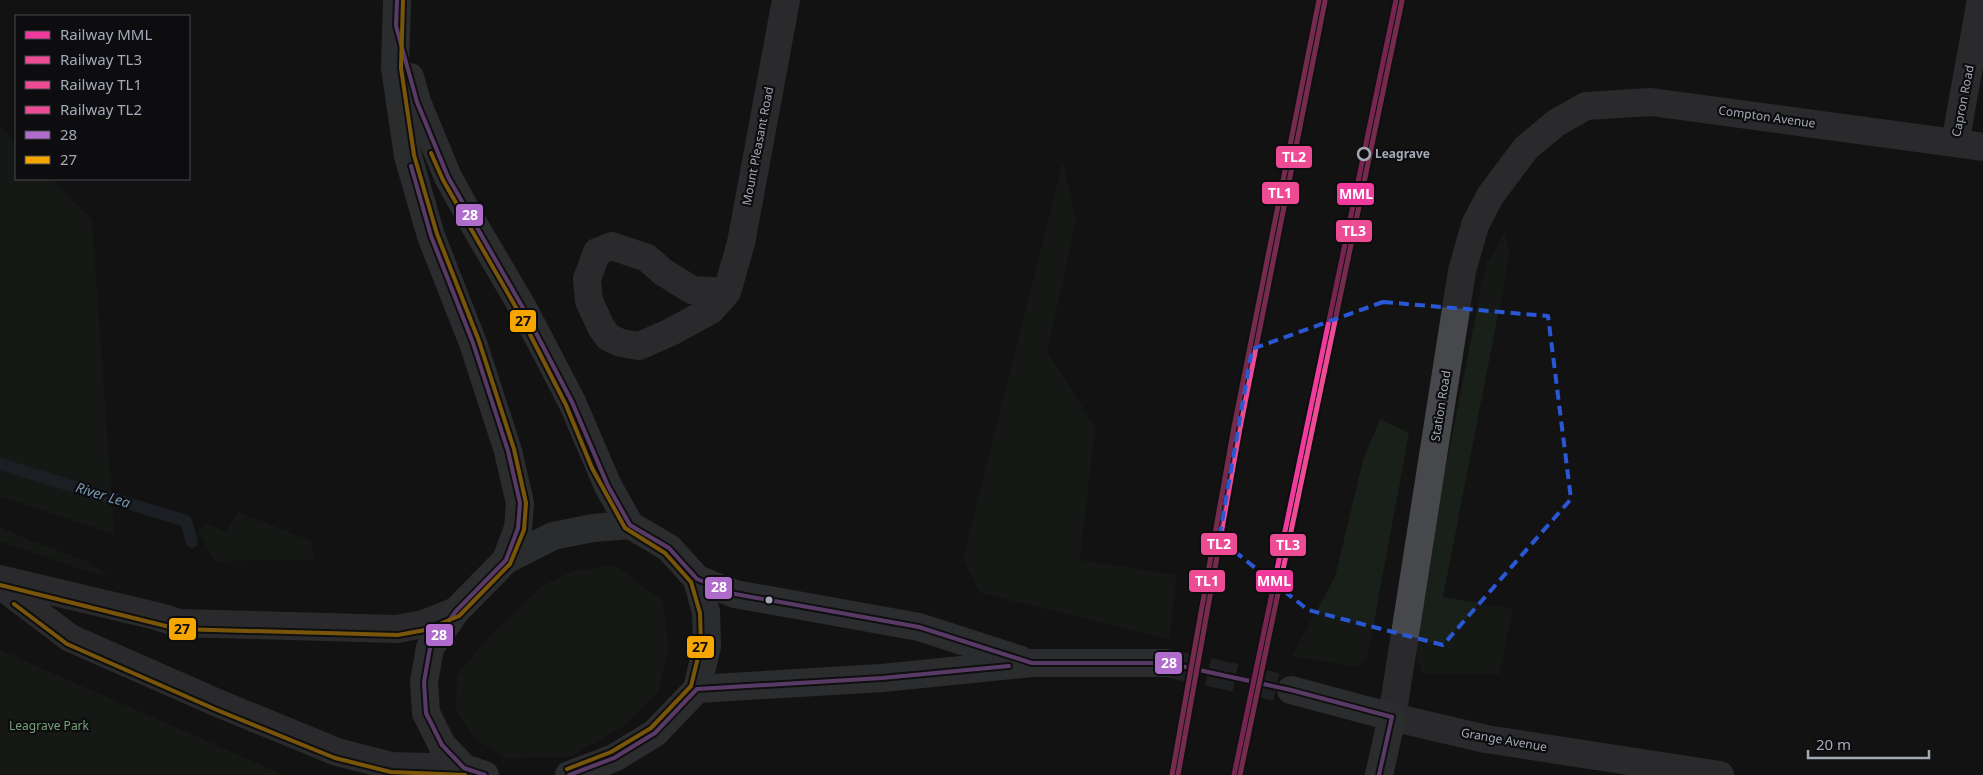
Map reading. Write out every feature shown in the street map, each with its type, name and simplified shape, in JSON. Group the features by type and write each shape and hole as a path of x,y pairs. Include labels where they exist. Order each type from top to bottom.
{"main road":[{"path":"396,13 417,102 448,177 528,316 572,402 608,486 630,525 669,548 697,580 706,612 707,646 697,689 655,732 614,758 572,775"},
{"path":"396,13 395,68 408,156 431,236 470,335 508,451 520,503 518,528 506,560"},
{"path":"477,773 442,745 426,714 424,682 430,648 456,611 506,560 553,536 593,528 630,525"},
{"path":"697,580 735,594 920,627 1032,663"},
{"path":"697,689 882,678 1032,663 1167,664"},
{"name":"Grange Avenue","path":"1292,690 1392,717"},
{"path":"1379,775 1392,717"}],"street":[{"name":"Mount Pleasant Road","path":"728,292 740,242 786,0"},
{"name":"Capron Road","path":"1955,143 1981,0"},
{"name":"Compton Avenue","path":"1556,124 1586,106 1651,102 1983,147"},
{"name":"Station Road","path":"1392,717 1462,271 1475,225 1490,196 1526,148 1556,124"},
{"path":"612,246 647,258 663,272 692,290 728,292 711,310 671,332 639,346 622,343 608,337 601,327 589,300 587,278 597,252 612,246"},
{"path":"0,579 156,616 179,624 397,629 423,624 456,611"},
{"path":"0,585 70,638 220,704 337,752 392,766 477,773"},
{"name":"Grange Avenue","path":"1392,717 1486,739 1720,775"}],"highlighted area":[{"path":"1383,302 1548,316 1571,499 1443,645 1308,610 1219,539 1252,349"}],"green space":[{"path":"0,126 15,141 15,180 53,180 92,220 114,534 0,496"},
{"path":"1063,162 1076,220 1047,352 1095,427 1080,560 1176,575 1170,639 980,593 963,559"},
{"path":"1504,233 1510,253 1443,597 1513,609 1499,674 1423,674 1411,642 1485,269"},
{"path":"1380,419 1409,433 1367,660 1356,667 1292,656 1335,577 1363,460"},
{"path":"238,512 311,541 314,560 215,561 198,532 206,523 226,532"},
{"path":"0,527 26,539 86,561 109,576 85,571 0,541"},
{"path":"615,565 662,601 669,646 658,692 622,727 570,757 505,758 473,737 456,709 457,676 486,640 542,586 573,571"},
{"name":"Leagrave Park","path":"0,650 284,775 0,775"}],"waterway":[{"name":"River Lea","path":"0,464 186,521 192,542"}],"tunnel":[{"path":"1167,663 1291,690"}],"rail line":[{"name":"TL1","path":"1172,775 1234,427 1319,0"},
{"name":"MML","path":"1234,775 1396,0"},
{"name":"TL2","path":"1178,775 1240,428 1325,1"},
{"name":"TL3","path":"1240,775 1402,1"}],"transit line":[{"name":"28","path":"397,0 396,26 417,102 448,177 523,308 572,402 608,486 630,525 669,548 697,579 735,594 919,627 1032,663 1167,663 1291,690 1392,717"},
{"name":"27","path":"0,585 178,629 398,635 425,630 459,616 510,564 524,530 526,503 514,449 479,341 437,234 414,155 401,68 403,0"},
{"name":"27","path":"431,153 443,180 518,311 566,405 592,468 625,528 665,553 691,582 700,613 701,645 691,686 651,728 611,752 567,769"},
{"name":"28","path":"411,166 431,236 473,343 508,451 520,503 518,528 506,560 456,611 430,648 424,682 426,713 442,745 464,768 485,775"},
{"name":"27","path":"14,604 67,644 217,710 335,758 391,772 465,775"},
{"name":"28","path":"569,775 614,758 655,733 697,689 882,678 1009,666"},
{"name":"28","path":"1379,775 1392,717"}],"place":[{"name":"Leagrave","path":"1364,154"}]}
